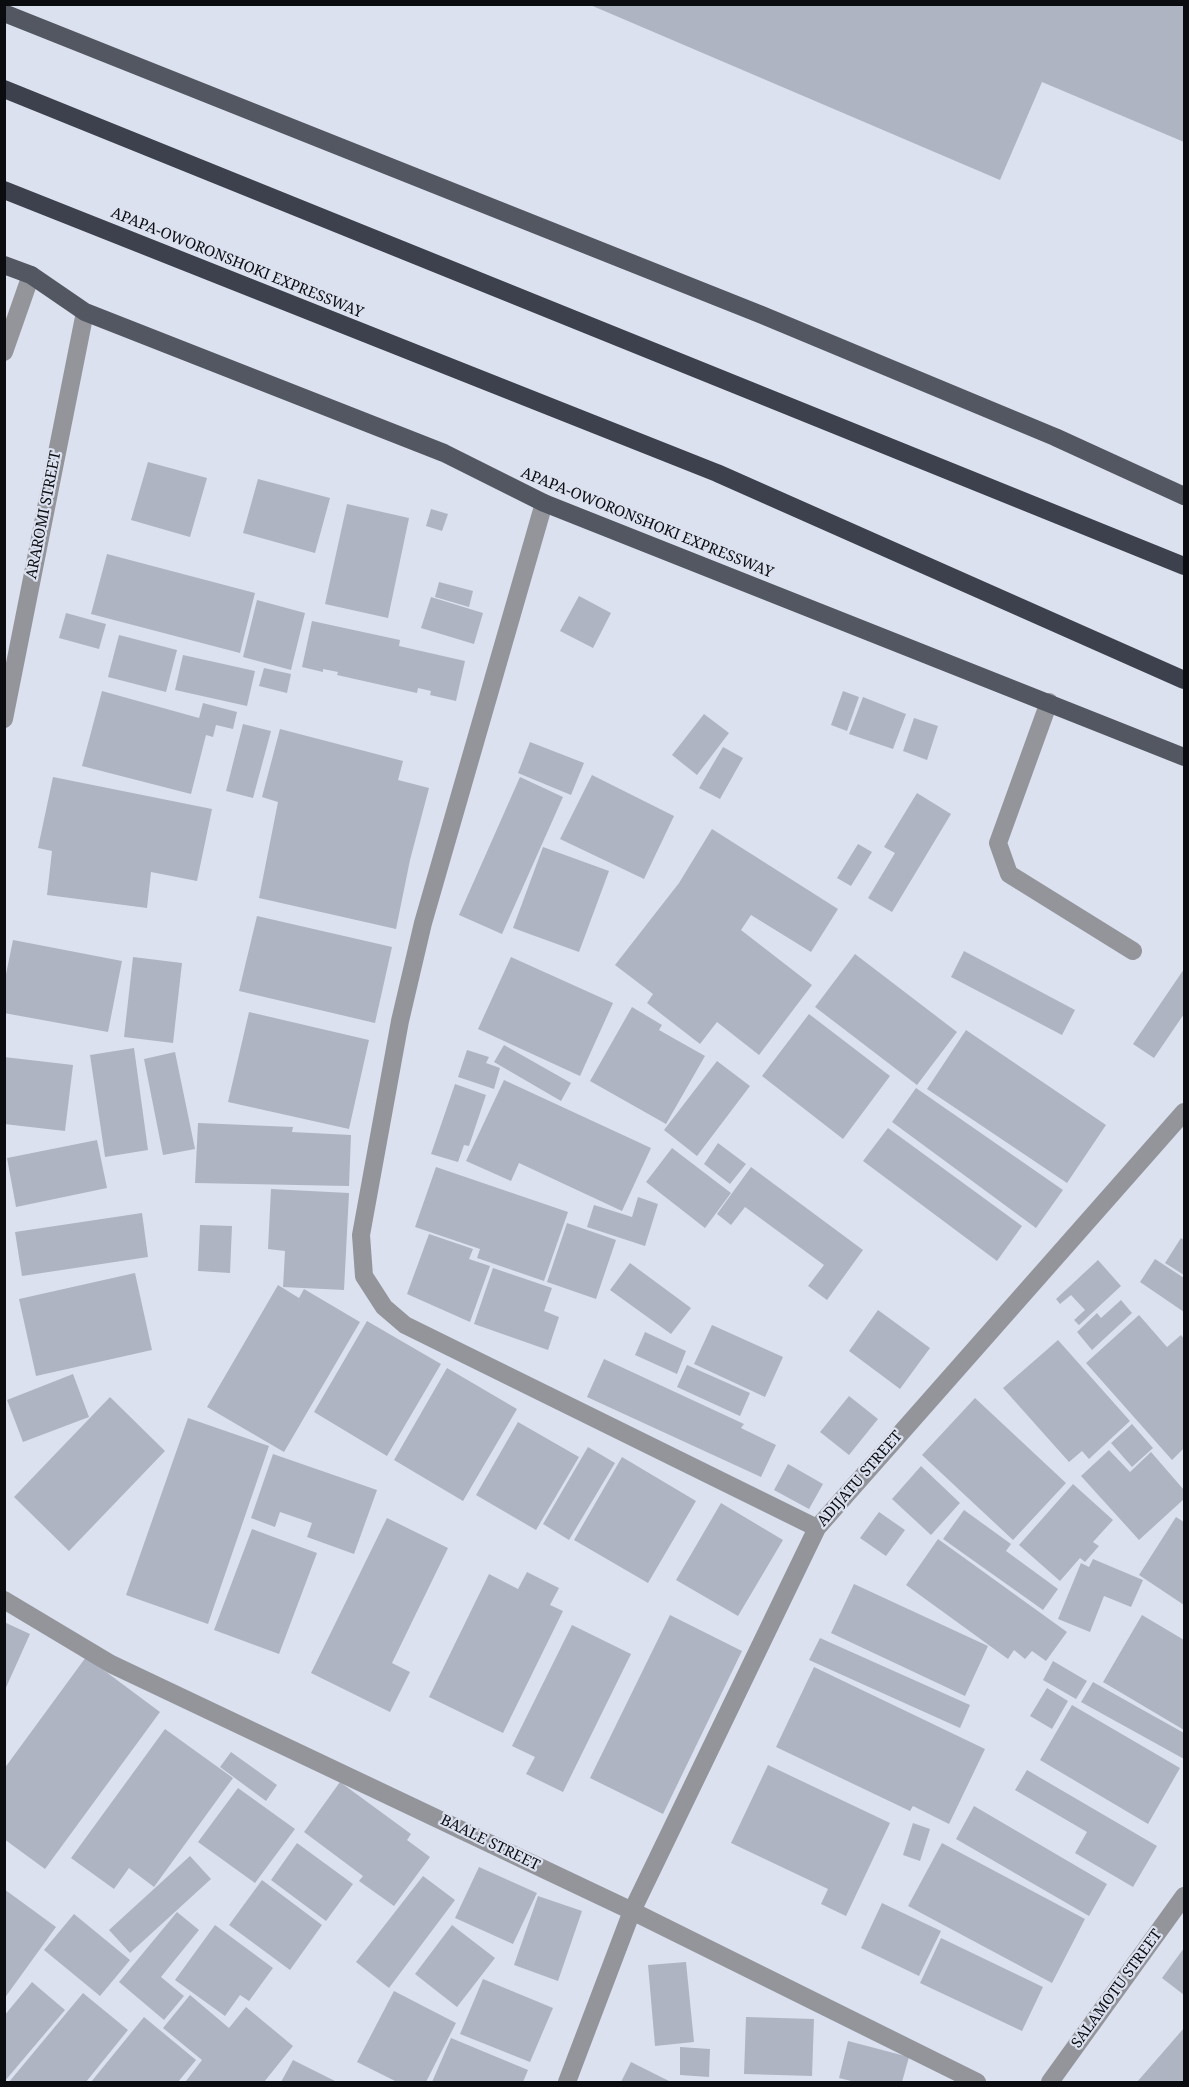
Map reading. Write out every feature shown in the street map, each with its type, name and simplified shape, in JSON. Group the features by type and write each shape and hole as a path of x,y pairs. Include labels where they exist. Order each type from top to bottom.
{"highway":[{"path":"4,89 1185,566"},
{"name":"APAPA-OWORONSHOKI EXPRESSWAY","path":"4,190 717,473 1185,680"}],"main road":[{"path":"4,13 762,315 1055,437 1185,496"},
{"name":"APAPA-OWORONSHOKI EXPRESSWAY","path":"4,265 31,275 85,312 444,453 544,503 1185,757"}],"street":[{"path":"4,352 31,275"},
{"name":"ARAROMI STREET","path":"4,719 85,312"},
{"path":"544,503 423,923 400,1021 361,1235 364,1276 384,1307 405,1325 817,1528"},
{"path":"1049,702 998,843 1009,874 1133,951"},
{"name":"ADIJATU STREET","path":"567,2082 632,1911 817,1528 1185,1112"},
{"name":"BAALE STREET","path":"4,1600 111,1664 632,1911 978,2082"},
{"name":"SALAMOTU STREET","path":"1050,2082 1185,1896"}],"building":[{"path":"588,4 1184,4 1184,142 1042,82 1000,180"},
{"path":"148,462 207,478 190,537 131,520"},
{"path":"258,479 330,498 315,553 243,533"},
{"path":"347,504 409,518 388,618 325,604"},
{"path":"431,509 448,514 442,531 426,526"},
{"path":"107,554 255,593 240,653 91,614"},
{"path":"439,582 473,591 469,607 435,597"},
{"path":"579,596 611,613 593,648 560,631"},
{"path":"431,597 483,613 474,644 421,628"},
{"path":"257,600 305,613 291,670 243,657"},
{"path":"66,613 106,624 99,649 59,638"},
{"path":"312,621 400,640 399,646 465,661 456,701 430,695 431,691 418,688 417,693 337,675 338,672 323,669 323,672 302,667"},
{"path":"119,635 177,650 166,692 108,677"},
{"path":"183,655 255,671 247,706 175,690"},
{"path":"264,668 291,674 287,693 259,686"},
{"path":"102,691 199,718 203,703 237,712 233,729 216,725 213,737 206,735 191,794 82,766"},
{"path":"843,691 859,697 847,731 831,725"},
{"path":"863,697 906,714 893,749 849,734"},
{"path":"704,714 729,733 697,775 672,755"},
{"path":"914,718 938,726 927,760 903,751"},
{"path":"243,724 271,731 253,798 226,791"},
{"path":"280,729 403,761 398,780 429,788 410,860 396,929 259,898 278,802 262,797"},
{"path":"530,742 584,763 571,795 518,773"},
{"path":"723,747 743,758 720,799 699,788"},
{"path":"592,775 674,816 644,879 560,839"},
{"path":"53,777 212,809 197,881 151,872 147,908 47,895 52,851 38,848"},
{"path":"520,777 563,797 502,934 459,915"},
{"path":"917,793 951,814 892,912 868,898 895,853 884,847"},
{"path":"712,829 838,909 811,952 751,915 741,930 812,985 759,1055 717,1022 700,1044 647,1003 653,994 615,965 679,883"},
{"path":"858,844 872,852 851,886 837,878"},
{"path":"543,847 609,871 579,952 513,928"},
{"path":"257,916 392,947 375,1023 239,991"},
{"path":"13,940 122,961 108,1032 4,1013 4,984"},
{"path":"964,951 1075,1010 1062,1035 951,977"},
{"path":"855,954 957,1032 917,1085 815,1007"},
{"path":"133,957 182,963 173,1043 124,1037"},
{"path":"511,957 613,1003 580,1076 478,1029"},
{"path":"1184,969 1184,1014 1154,1058 1133,1044"},
{"path":"632,1007 662,1025 659,1030 705,1056 666,1124 590,1081"},
{"path":"249,1012 369,1040 349,1129 228,1102"},
{"path":"809,1014 890,1076 843,1139 762,1076"},
{"path":"966,1030 1106,1125 1067,1183 927,1089"},
{"path":"504,1045 571,1083 561,1101 494,1062"},
{"path":"134,1048 148,1150 105,1157 90,1055"},
{"path":"467,1050 489,1057 486,1063 500,1068 494,1089 458,1077"},
{"path":"175,1052 195,1149 163,1155 144,1059"},
{"path":"4,1057 73,1065 65,1131 4,1124"},
{"path":"717,1061 750,1086 697,1156 664,1130"},
{"path":"504,1080 651,1148 622,1211 519,1163 511,1181 466,1161"},
{"path":"455,1084 486,1095 469,1146 464,1145 458,1162 431,1154"},
{"path":"916,1088 1063,1190 1036,1228 892,1122"},
{"path":"198,1123 293,1127 292,1132 351,1135 349,1186 195,1183"},
{"path":"888,1128 1022,1226 997,1261 863,1161"},
{"path":"97,1140 107,1188 16,1207 7,1158"},
{"path":"718,1143 746,1164 730,1184 704,1164"},
{"path":"672,1148 731,1193 705,1228 646,1182"},
{"path":"436,1167 568,1212 544,1281 477,1258 480,1249 415,1227"},
{"path":"751,1167 863,1250 827,1300 808,1286 824,1265 745,1207 731,1225 717,1214"},
{"path":"271,1189 349,1193 344,1290 283,1287 285,1251 268,1249"},
{"path":"638,1197 658,1204 645,1246 587,1227 594,1205 632,1217"},
{"path":"142,1213 148,1257 22,1276 15,1232"},
{"path":"567,1223 616,1240 596,1299 547,1282"},
{"path":"200,1225 232,1226 230,1273 198,1271"},
{"path":"429,1234 473,1249 469,1259 490,1266 470,1322 407,1294"},
{"path":"1181,1238 1184,1240 1184,1275 1165,1263"},
{"path":"1155,1259 1184,1278 1184,1312 1140,1282"},
{"path":"1098,1260 1121,1286 1079,1325 1074,1320 1085,1310 1071,1295 1060,1304 1056,1299"},
{"path":"630,1263 691,1308 671,1334 610,1290"},
{"path":"493,1268 552,1288 544,1311 559,1317 548,1350 474,1324"},
{"path":"135,1273 152,1350 36,1376 19,1299"},
{"path":"278,1285 299,1298 304,1289 360,1322 284,1452 207,1407"},
{"path":"1121,1300 1132,1313 1092,1350 1077,1332 1097,1313 1101,1318"},
{"path":"878,1310 930,1348 900,1389 849,1351"},
{"path":"1139,1315 1167,1347 1181,1335 1184,1339 1184,1448 1172,1460 1086,1363"},
{"path":"367,1321 441,1364 387,1456 314,1412"},
{"path":"712,1325 783,1357 765,1397 694,1364"},
{"path":"645,1332 686,1351 677,1374 635,1355"},
{"path":"1058,1340 1130,1421 1089,1459 1082,1451 1069,1462 1003,1388"},
{"path":"604,1359 744,1424 741,1428 776,1445 761,1477 587,1397"},
{"path":"687,1365 750,1393 740,1416 677,1387"},
{"path":"447,1368 517,1409 463,1501 394,1460"},
{"path":"73,1374 89,1417 23,1442 7,1400"},
{"path":"849,1396 878,1419 849,1455 820,1432"},
{"path":"110,1397 165,1451 69,1551 14,1497"},
{"path":"975,1398 1066,1483 1013,1540 922,1455"},
{"path":"188,1418 269,1446 208,1624 126,1595"},
{"path":"518,1422 579,1457 536,1530 476,1495"},
{"path":"1132,1424 1153,1448 1132,1467 1111,1443"},
{"path":"588,1447 615,1463 569,1540 543,1524"},
{"path":"1109,1450 1130,1472 1151,1452 1184,1490 1184,1499 1139,1540 1081,1476"},
{"path":"273,1454 377,1490 354,1554 307,1537 312,1523 280,1512 275,1527 251,1518"},
{"path":"622,1457 696,1501 648,1583 574,1540"},
{"path":"788,1464 823,1484 809,1509 774,1490"},
{"path":"921,1466 960,1503 931,1535 892,1499"},
{"path":"1073,1484 1113,1520 1093,1542 1099,1546 1085,1562 1080,1558 1060,1581 1019,1545"},
{"path":"721,1503 783,1540 738,1616 676,1580"},
{"path":"964,1510 1011,1544 1006,1551 1058,1589 1043,1610 943,1539"},
{"path":"879,1512 905,1530 886,1556 860,1538"},
{"path":"1176,1517 1184,1522 1184,1605 1139,1575"},
{"path":"387,1518 448,1548 392,1663 410,1672 390,1712 311,1673"},
{"path":"252,1529 317,1553 279,1654 214,1630"},
{"path":"938,1539 1067,1632 1046,1661 1032,1651 1025,1659 1014,1650 1008,1659 906,1585"},
{"path":"1093,1559 1143,1580 1131,1607 1104,1596 1090,1632 1058,1619 1081,1563 1089,1567"},
{"path":"527,1572 559,1588 550,1605 563,1611 503,1733 429,1697 489,1574 518,1589"},
{"path":"854,1584 988,1646 965,1696 831,1633"},
{"path":"670,1615 742,1651 663,1814 590,1778"},
{"path":"1142,1615 1184,1640 1184,1730 1103,1682"},
{"path":"4,1622 30,1634 4,1692"},
{"path":"572,1625 631,1654 563,1792 526,1774 535,1757 512,1746"},
{"path":"820,1638 970,1705 960,1728 809,1660"},
{"path":"86,1657 160,1712 45,1869 4,1839 4,1769"},
{"path":"1053,1661 1087,1681 1076,1699 1043,1680"},
{"path":"814,1667 985,1749 949,1824 913,1806 910,1811 776,1747"},
{"path":"1093,1682 1184,1733 1184,1759 1081,1702"},
{"path":"1047,1688 1068,1701 1052,1729 1030,1716"},
{"path":"1072,1705 1180,1768 1148,1824 1040,1760"},
{"path":"165,1729 233,1778 154,1887 129,1868 114,1889 71,1858"},
{"path":"231,1752 277,1785 266,1801 220,1767"},
{"path":"768,1765 890,1823 846,1916 821,1904 828,1889 731,1843"},
{"path":"1027,1770 1157,1846 1133,1887 1075,1853 1087,1832 1015,1790"},
{"path":"340,1782 411,1834 407,1840 430,1857 394,1906 359,1881 363,1876 304,1832"},
{"path":"238,1788 295,1829 255,1883 198,1842"},
{"path":"974,1806 1107,1884 1089,1916 956,1839"},
{"path":"913,1823 930,1829 920,1861 903,1855"},
{"path":"297,1843 353,1884 326,1921 271,1880"},
{"path":"942,1843 1085,1919 1052,1983 908,1906"},
{"path":"190,1856 211,1879 130,1953 109,1930"},
{"path":"479,1867 537,1893 513,1944 455,1918"},
{"path":"423,1876 455,1900 389,1988 356,1962"},
{"path":"262,1880 322,1925 290,1970 229,1925"},
{"path":"4,1889 56,1927 4,1999"},
{"path":"538,1896 582,1911 558,1981 514,1965"},
{"path":"882,1903 941,1931 919,1976 861,1948"},
{"path":"177,1912 199,1930 161,1977 184,1996 164,2020 119,1982"},
{"path":"74,1914 130,1960 100,1996 44,1950"},
{"path":"215,1925 273,1968 249,2001 240,1995 225,2016 175,1980"},
{"path":"452,1925 495,1958 457,2007 415,1974"},
{"path":"941,1938 1043,1987 1022,2031 920,1983"},
{"path":"1184,1948 1184,1995 1162,1978"},
{"path":"686,1962 694,2042 655,2046 648,1965"},
{"path":"483,1979 553,2008 530,2062 460,2034"},
{"path":"32,1982 65,2010 4,2082 4,2016"},
{"path":"394,1991 456,2023 426,2082 397,2082 357,2062"},
{"path":"83,1993 128,2030 86,2082 9,2082"},
{"path":"190,1995 229,2028 246,2007 293,2046 264,2082 188,2082 186,2081 202,2060 163,2028"},
{"path":"144,2017 196,2060 178,2082 91,2082"},
{"path":"746,2017 814,2019 812,2076 744,2074"},
{"path":"1184,2028 1184,2082 1137,2082"},
{"path":"451,2038 528,2070 523,2082 432,2082"},
{"path":"848,2041 909,2057 902,2082 855,2082 839,2078"},
{"path":"680,2047 710,2049 709,2077 680,2075"},
{"path":"293,2060 337,2082 281,2082"},
{"path":"631,2062 671,2082 621,2082"}]}
